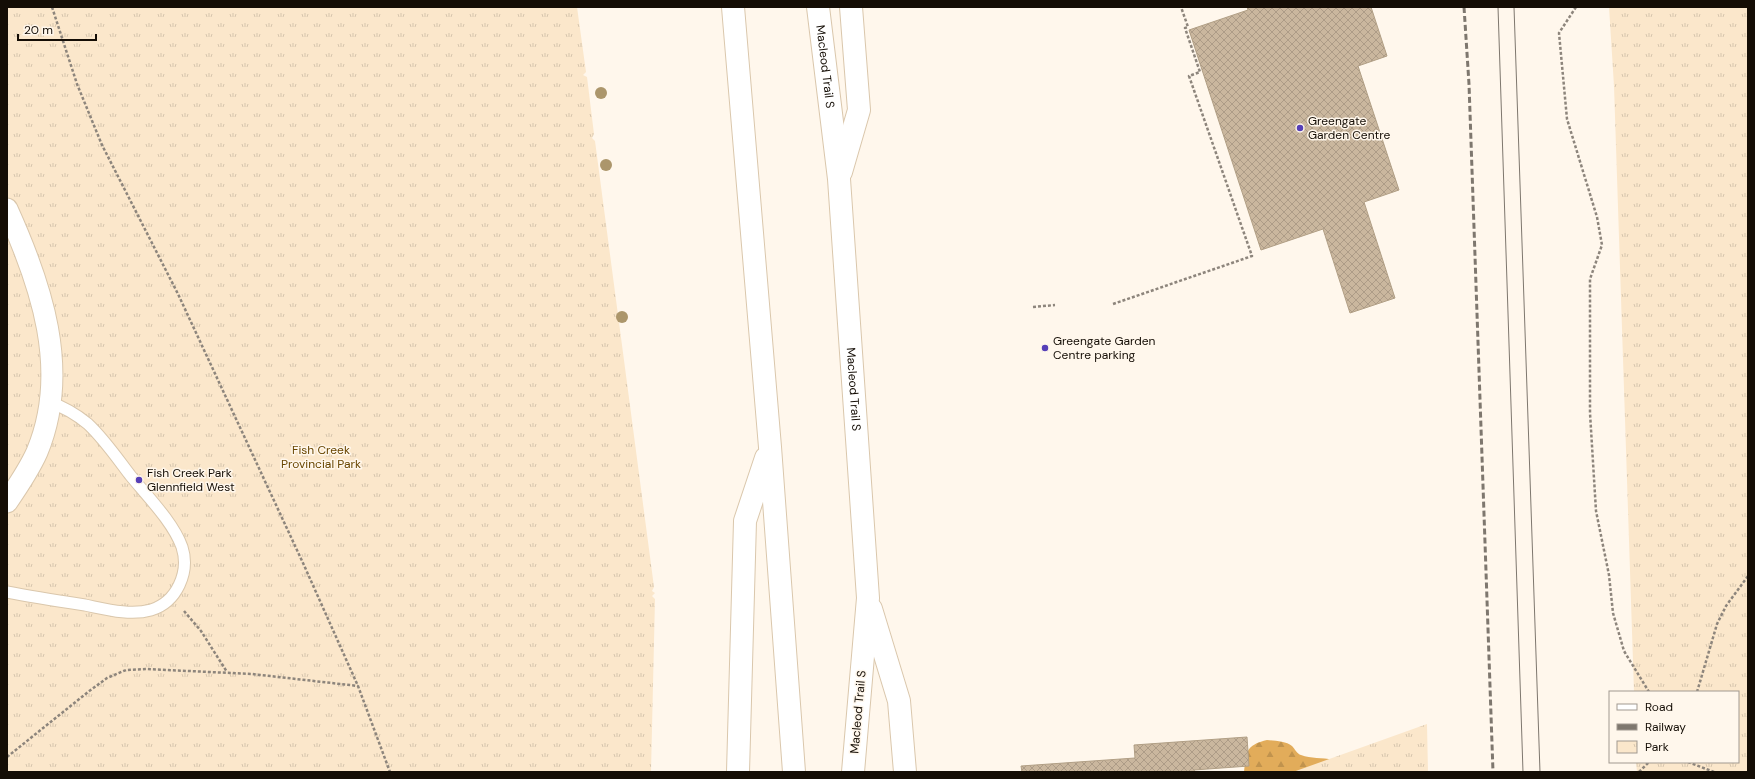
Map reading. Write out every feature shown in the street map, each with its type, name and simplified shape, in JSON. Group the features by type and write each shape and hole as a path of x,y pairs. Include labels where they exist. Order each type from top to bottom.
{"highway":[{"path":"732,7 770,447 794,772"},
{"name":"Macleod Trail S","path":"818,7 839,179 868,598 853,772"},
{"path":"839,179 859,110 851,7"},
{"path":"738,772 746,521 770,447"},
{"path":"868,598 900,700 905,772"}],"street":[{"path":"7,209 36,280 51,338 51,384 47,418 37,452 19,485 7,502"}],"lane":[{"path":"7,592 101,608 140,612 152,610 170,598 181,583 184,569 182,547 174,532 89,425 64,407 49,402"}],"path":[{"path":"52,7 77,84 102,145 182,300 358,686 390,772"},
{"path":"1113,304 1252,256 1189,76 1200,72 1185,28 1188,27 1181,7"},
{"path":"1576,7 1559,33 1567,119 1597,217 1602,245 1590,278 1590,412 1596,511 1608,575 1613,613 1624,651 1648,691"},
{"path":"1033,307 1056,305"},
{"path":"1697,691 1709,646 1717,624 1726,606 1748,576"},
{"path":"170,598 201,631 227,672"},
{"path":"7,757 88,692 116,674 126,670 146,669 227,672 358,686"},
{"path":"1639,772 1648,763"},
{"path":"1691,763 1714,772"}],"green space":[{"name":"Fish Creek Provincial Park","path":"7,7 577,7 586,72 583,75 587,77 594,134 592,138 595,141 654,587 652,591 655,593 652,596 655,599 651,772 7,772"},
{"path":"1609,7 1748,7 1748,772 1637,772 1636,763 1739,763 1739,691 1634,691 1614,86"},
{"path":"1427,724 1428,772 1293,772"},
{"path":"1267,740 1287,743 1292,746 1298,754 1313,758 1333,760 1336,772 1244,772 1245,759 1248,750 1255,744"}],"building":[{"name":"Greengate Garden Centre","path":"1247,7 1371,7 1387,56 1358,66 1399,190 1364,202 1395,298 1350,313 1323,229 1261,250 1189,30 1248,10"},
{"path":"1247,737 1249,766 1194,770 1195,772 1022,772 1021,766 1135,758 1134,745"}],"tram line":[{"path":"1498,7 1523,772"},
{"path":"1514,7 1540,772"}],"railway":[{"path":"1464,7 1469,84 1493,772"}],"place":[{"name":"Greengate Garden Centre","path":"1300,128"},
{"name":"Greengate Garden Centre parking","path":"1045,348"},
{"name":"Fish Creek Park Glennfield West","path":"139,480"}]}
